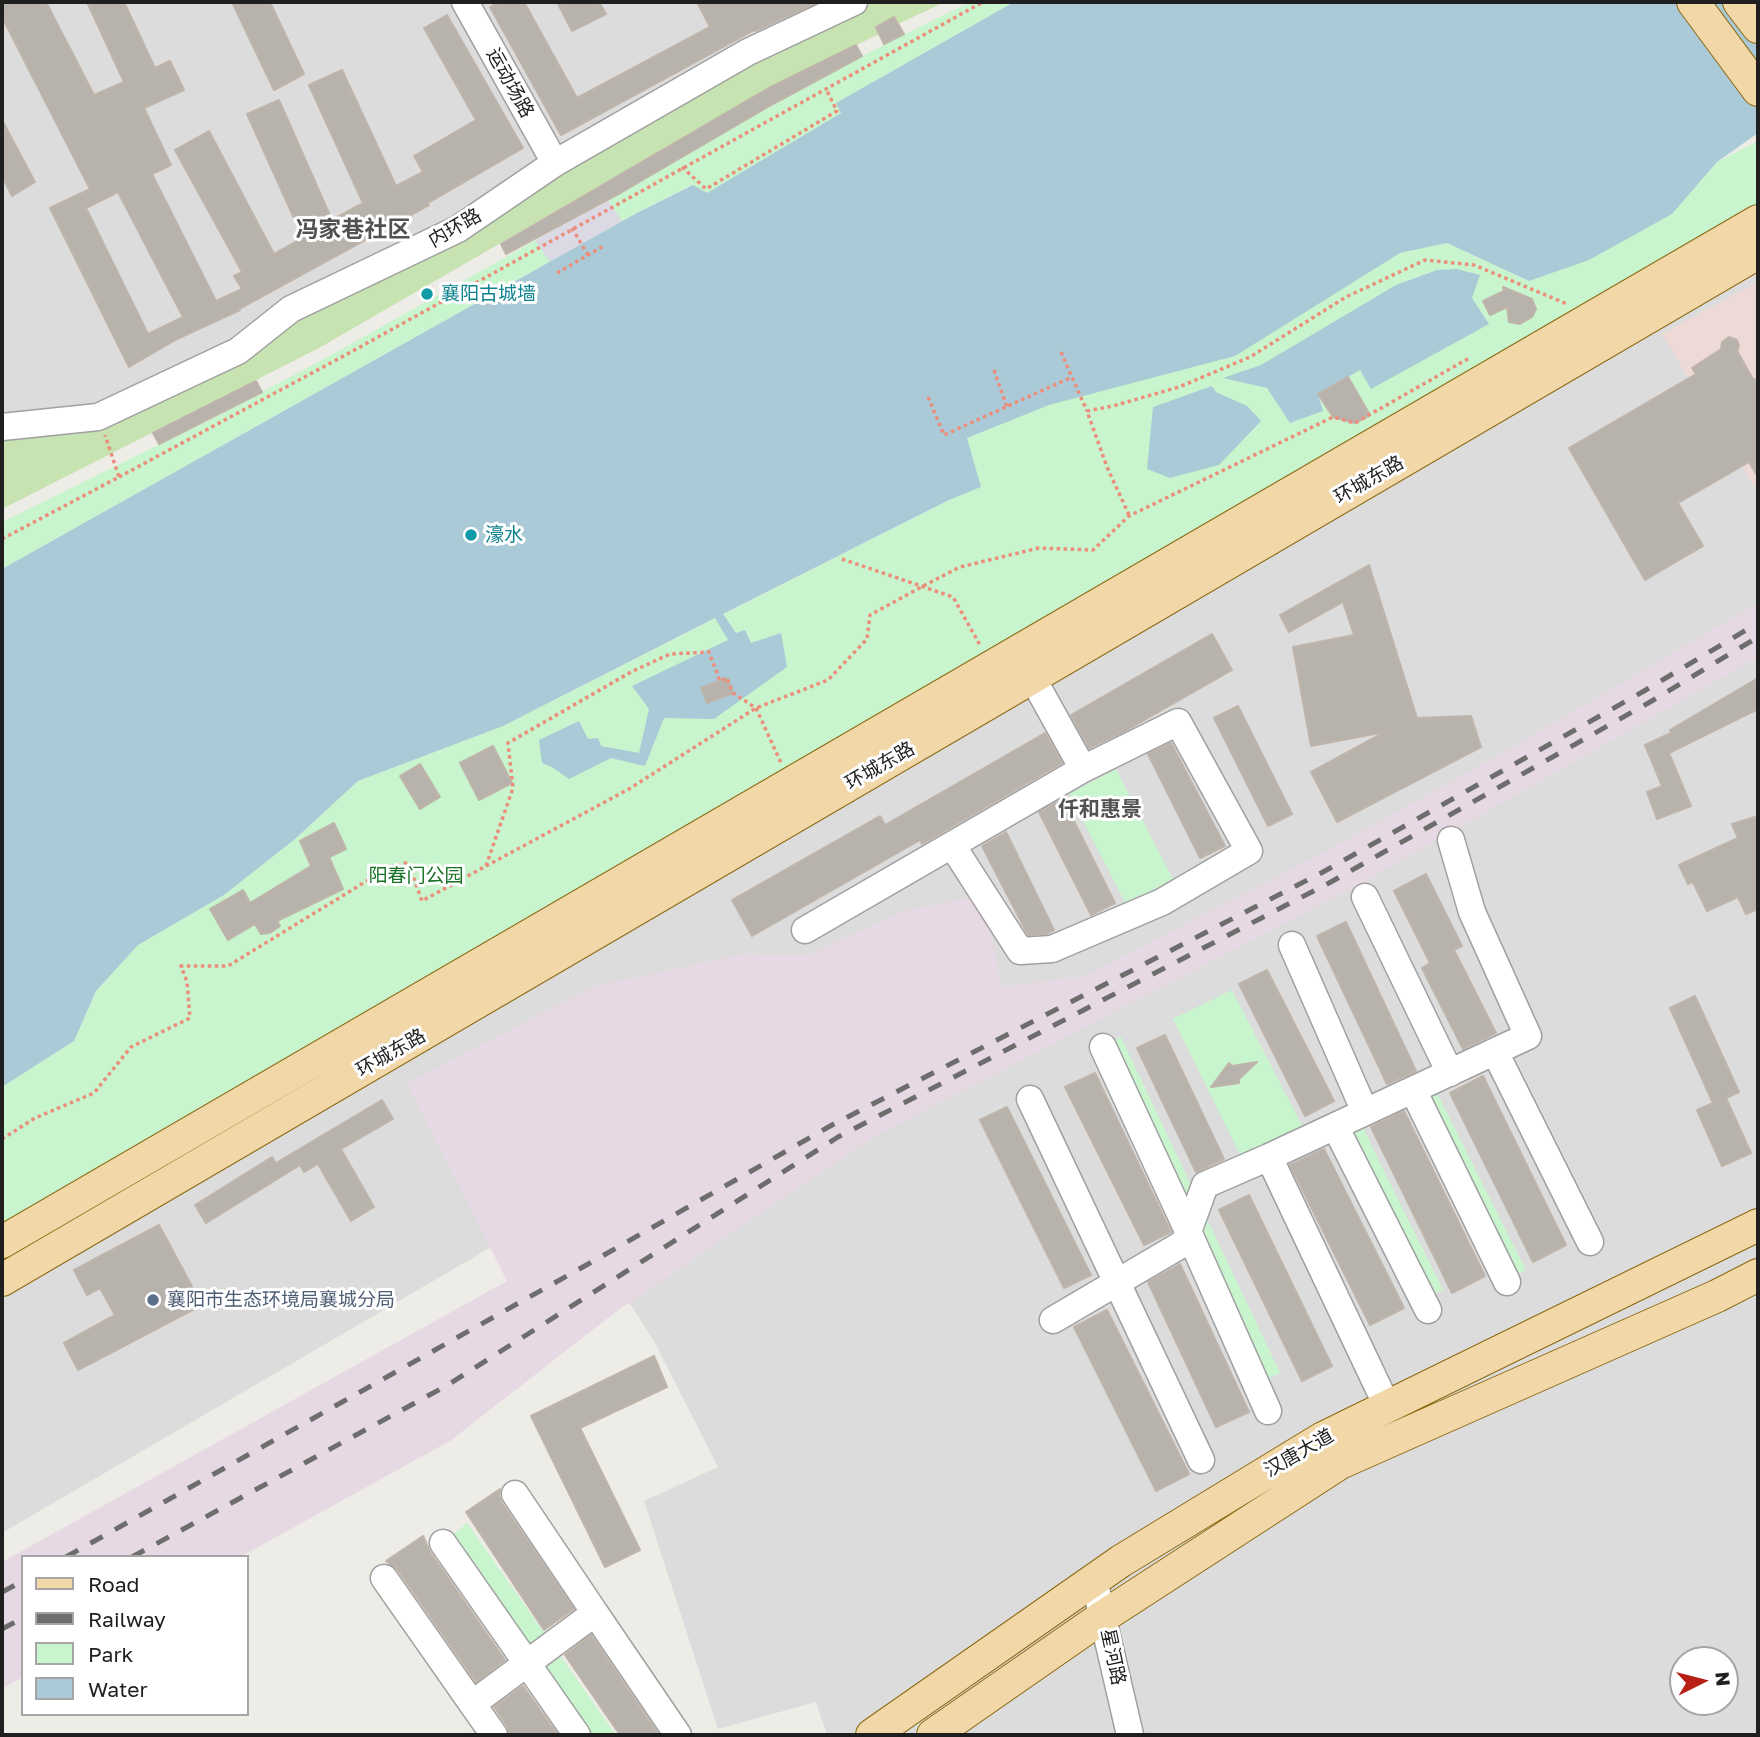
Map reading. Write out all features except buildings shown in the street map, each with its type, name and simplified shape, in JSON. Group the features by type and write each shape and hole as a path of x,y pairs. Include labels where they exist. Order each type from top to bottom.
{"main road":[{"path":"1693,2 1758,90"},
{"path":"1739,2 1758,27"},
{"name":"环城东路","path":"2,1242 790,784 1757,229"},
{"name":"环城东路","path":"2,1280 1032,677 1757,229"},
{"name":"汉唐大道","path":"872,1735 1121,1561 1323,1438 1758,1226"},
{"name":"汉唐大道","path":"933,1735 1104,1616 1340,1463 1717,1296 1758,1275"}],"street":[{"name":"运动场路","path":"465,2 555,163"},
{"name":"内环路","path":"2,427 98,417 238,351 291,309 458,229 555,163 748,52 854,2"},
{"path":"1032,677 1083,769"},
{"path":"805,930 1083,769 1178,722 1249,851 1162,902 1052,949 1020,951 952,845"},
{"path":"1054,1320 1184,1242 1205,1185 1528,1036 1472,912 1451,840"},
{"path":"1365,897 1450,1073"},
{"path":"1292,945 1365,1112"},
{"path":"1103,1047 1268,1411"},
{"path":"1494,1052 1590,1242"},
{"path":"1413,1090 1507,1282"},
{"path":"1030,1098 1201,1460"},
{"path":"1335,1126 1428,1310"},
{"path":"1269,1157 1387,1406"},
{"path":"515,1494 678,1735"},
{"path":"443,1543 576,1735"},
{"path":"384,1578 494,1735"},
{"name":"星河路","path":"1094,1580 1130,1735"},
{"path":"472,1704 595,1613"}],"path":[{"path":"2,540 351,352 983,2"},
{"path":"682,167 706,189 837,111 826,89"},
{"path":"572,228 587,256"},
{"path":"557,273 604,246"},
{"path":"1087,411 1179,387 1250,357 1346,297 1425,260 1474,265 1567,304 1556,310"},
{"path":"1061,352 1129,516"},
{"path":"2,1139 35,1118 94,1093 131,1046 190,1018 187,982 181,966 228,966 383,871 408,862 422,901 629,789 756,708 828,680 867,639 870,615 920,587 960,567 1039,548 1093,550 1129,516 1332,417 1355,423 1479,353"},
{"path":"994,370 1007,407"},
{"path":"928,397 944,436 1072,377"},
{"path":"98,417 119,477"},
{"path":"842,559 953,597 992,668"},
{"path":"486,866 513,788 508,743 631,672 670,654 709,652 720,681 727,678 733,692 756,708 790,784"}],"shaded area":[{"path":"2,2 854,2 2,492"},
{"path":"608,200 622,222 550,262 535,240"},
{"path":"1758,226 1758,1735 827,1735 816,1702 718,1729 644,1501 718,1467 654,1341 565,1204 2,1533 2,1158"},
{"path":"1758,282 1758,493 1662,334"},
{"path":"1758,603 1758,657 1356,886 870,1139 617,1311 450,1441 244,1555 21,1555 21,1678 2,1689 2,1562 507,1281 407,1083 596,986 745,954 806,956 904,911 982,896 1002,987 1086,976 1334,847 1515,746"}],"green space":[{"path":"854,2 945,2 898,24 894,17 876,26 879,34 767,89 319,348 2,509 2,427 98,417"},
{"path":"970,2 1014,2 837,103 842,113 706,194 692,185 635,214 2,569 2,522 211,419 324,359 773,104"},
{"name":"阳春门公园","path":"1758,141 1758,217 2,1242 2,1087 74,1041 96,991 138,945 224,895 295,839 358,781 503,726 949,500 980,487 966,438 1364,275 1400,253 1447,243 1529,281 1672,214 1717,162"},
{"path":"1116,769 1173,879 1126,904 1069,794"},
{"path":"1232,990 1309,1139 1246,1167 1173,1019"},
{"path":"1121,1037 1280,1373 1256,1384 1103,1047"},
{"path":"1431,1081 1526,1270 1507,1282 1413,1090"},
{"path":"1357,1116 1443,1290 1422,1299 1335,1126"},
{"path":"467,1523 616,1735 577,1735 443,1543"}],"water":[{"name":"濠水","path":"1014,2 1758,2 1758,133 1717,162 1672,214 1589,260 1529,281 1447,243 1400,253 1235,356 1049,405 967,438 981,487 949,500 723,614 736,633 745,630 751,643 781,633 787,667 714,719 664,718 645,766 611,758 569,779 542,763 539,740 579,721 588,739 598,738 601,746 639,753 649,709 632,686 728,640 715,618 503,726 358,781 295,839 224,895 138,945 96,991 74,1041 2,1087 2,569 635,214 693,185 707,193 841,113 836,103"},
{"path":"1457,269 1480,275 1472,298 1489,324 1371,389 1360,370 1318,394 1323,411 1290,423 1267,388 1223,378 1261,365 1396,285 1437,270"},
{"path":"1212,386 1216,392 1247,406 1261,421 1219,465 1170,478 1147,469 1153,407"}],"railway":[{"path":"70,1555 832,1125 1323,872 1644,691 1758,623"},
{"path":"136,1555 446,1386 838,1137 1329,883 1650,702 1758,637"},
{"path":"2,1592 21,1582"},
{"path":"2,1629 21,1619"}],"place":[{"name":"襄阳古城墙","path":"427,294"},
{"name":"濠水","path":"471,535"},
{"name":"襄阳市生态环境局襄城分局","path":"153,1300"}],"district":[{"name":"冯家巷社区","path":"353,230"},
{"name":"仟和惠景","path":"1100,809"}]}
